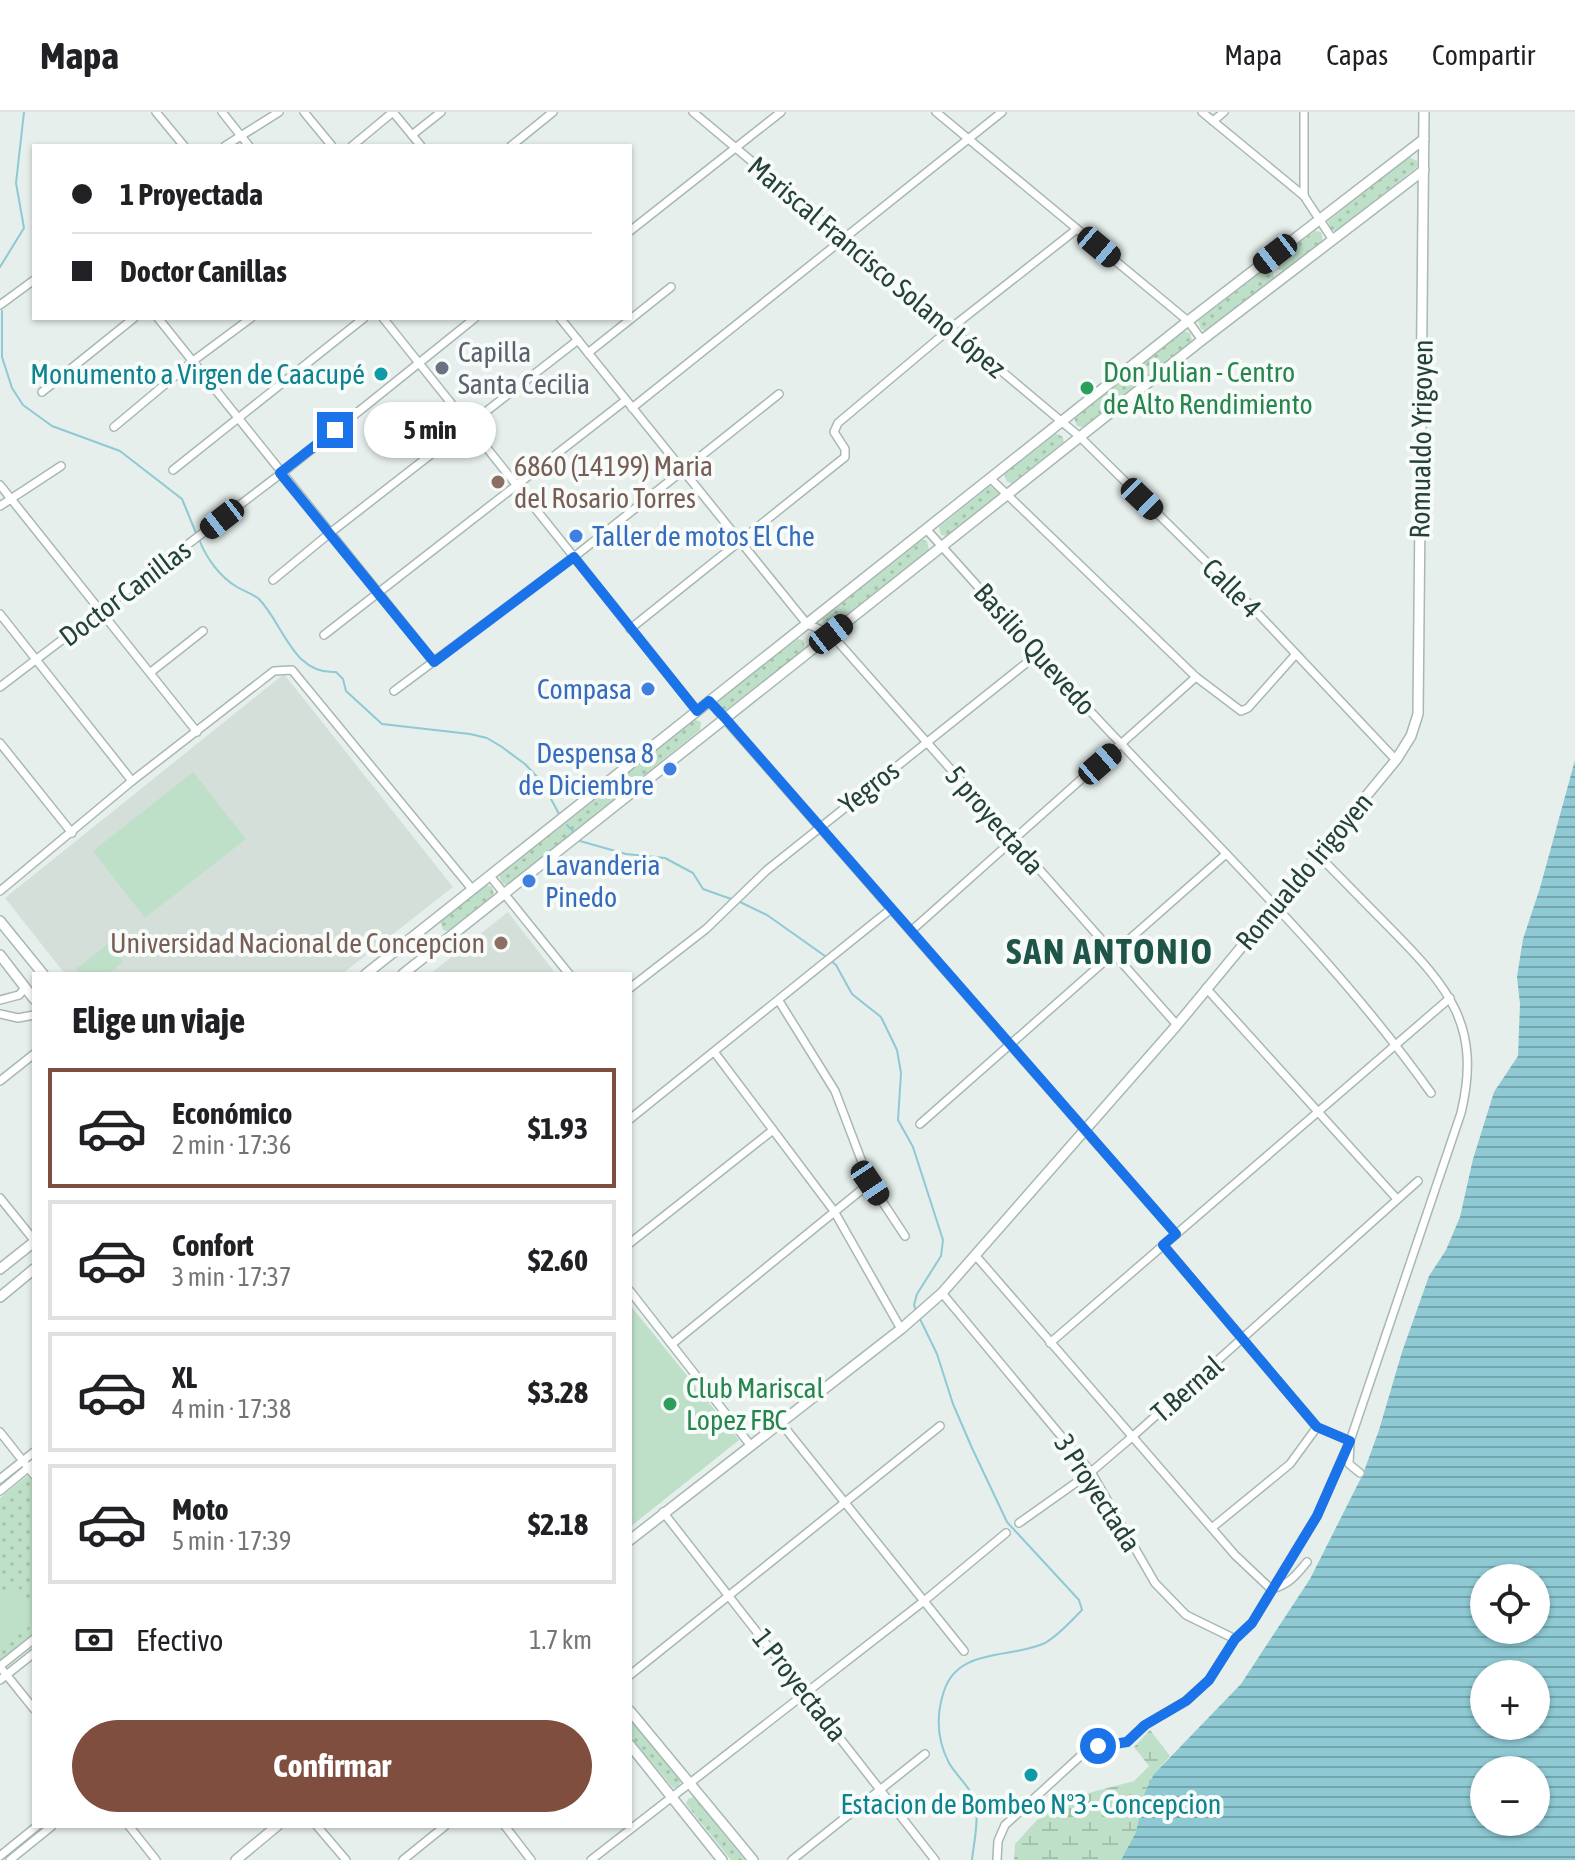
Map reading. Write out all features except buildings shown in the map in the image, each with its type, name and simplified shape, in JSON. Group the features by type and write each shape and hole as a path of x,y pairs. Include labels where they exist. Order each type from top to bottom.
{"street":[{"path":"156,112 182,144"},
{"path":"222,112 247,144"},
{"path":"228,144 279,112"},
{"path":"304,112 330,144"},
{"path":"354,144 393,112 419,144"},
{"path":"412,135 441,112"},
{"path":"513,144 553,112"},
{"name":"Mariscal Francisco Solano López","path":"693,112 1062,422"},
{"path":"632,229 781,112"},
{"path":"936,112 1188,321 1202,340"},
{"path":"632,408 1002,112"},
{"path":"1202,112 1304,196 1333,240"},
{"path":"1213,121 1224,112"},
{"path":"1304,112 1304,196"},
{"name":"Romualdo Yrigoyen","path":"1396,760 1411,736 1418,714 1424,112"},
{"path":"379,970 472,889 1188,321 1424,139"},
{"path":"406,972 1202,340 1424,170"},
{"path":"630,629 845,457 845,449 834,432 838,423 951,328 1077,229"},
{"path":"0,305 32,281"},
{"path":"632,318 671,287"},
{"path":"42,392 132,320"},
{"path":"160,320 434,662"},
{"path":"114,427 248,320"},
{"path":"173,470 361,320"},
{"path":"385,320 697,711"},
{"name":"Doctor Canillas","path":"0,687 203,534 473,320"},
{"path":"562,320 807,624"},
{"path":"588,353 630,320"},
{"path":"273,580 578,340"},
{"path":"394,691 574,557 779,394"},
{"path":"324,635 626,400"},
{"name":"Calle 4","path":"1062,422 1296,654 1396,760"},
{"path":"0,506 61,466"},
{"path":"991,479 1196,677 1241,711 1248,708 1296,654"},
{"path":"0,485 197,732"},
{"name":"Basilio Quevedo","path":"926,529 1122,745 1274,906 1396,1044 1431,1093"},
{"path":"0,614 132,781"},
{"name":"5 proyectada","path":"807,624 831,634 1177,1025"},
{"path":"151,672 203,631"},
{"name":"Yegros","path":"632,986 706,929 738,896 819,827 1039,653"},
{"path":"0,891 132,781 274,671 283,668 292,670 472,889"},
{"path":"911,931 1196,677"},
{"path":"709,701 1176,1234"},
{"path":"0,743 72,833"},
{"name":"Romualdo Irigoyen","path":"632,1538 912,1321 942,1293 1177,1025 1396,760"},
{"path":"920,1124 1226,854"},
{"path":"997,1860 998,1841 1005,1825 1016,1813 1087,1750 1127,1742 1145,1725 1186,1701 1209,1680 1235,1639 1252,1623 1317,1516 1350,1441 1466,1093 1464,1032 1450,998 1424,962 1317,854"},
{"path":"490,876 567,972"},
{"path":"632,1117 891,909"},
{"path":"0,921 41,972"},
{"path":"0,955 32,997"},
{"path":"0,1000 19,995 25,988"},
{"path":"1206,988 1397,1199"},
{"path":"1050,1343 1450,998"},
{"path":"779,1001 835,1091 870,1183 905,1236"},
{"path":"0,1014 18,1018 32,1015"},
{"path":"715,1053 834,1211 901,1329"},
{"path":"0,1081 32,1056"},
{"path":"632,1241 773,1130"},
{"name":"T.Bernal","path":"1019,1523 1091,1472 1132,1437 1418,1181"},
{"path":"672,1344 870,1183"},
{"path":"0,1198 32,1238"},
{"path":"0,1269 32,1243"},
{"path":"1163,1245 1317,1427 1350,1441"},
{"path":"976,1256 1235,1555 1271,1589"},
{"path":"0,1297 32,1271"},
{"name":"3 Proyectada","path":"942,1293 1091,1472 1155,1583 1186,1615 1235,1639"},
{"path":"632,1294 751,1446"},
{"path":"781,1423 964,1651"},
{"path":"632,1673 940,1426"},
{"path":"1213,1527 1290,1464 1317,1427"},
{"path":"0,1432 28,1464"},
{"path":"1350,1441 1349,1464 1360,1473"},
{"path":"0,1479 28,1464"},
{"path":"0,1491 28,1464"},
{"name":"1 Proyectada","path":"663,1512 935,1860"},
{"path":"591,1860 924,1601 1006,1533"},
{"path":"1271,1589 1293,1579 1307,1562"},
{"path":"32,1641 0,1667 3,1677 32,1707"},
{"path":"3,1677 32,1655"},
{"path":"632,1713 753,1860"},
{"path":"632,1748 722,1860"},
{"path":"792,1860 925,1754"},
{"path":"0,1856 35,1828"},
{"path":"10,1860 50,1828"},
{"path":"131,1828 156,1860"},
{"path":"236,1860 275,1828"},
{"path":"319,1828 344,1860"},
{"path":"403,1860 443,1828"},
{"path":"507,1828 531,1860"}],"shaded area":[{"path":"284,674 453,887 345,972 63,972 5,898"},
{"name":"Universidad Nacional de Concepcion","path":"508,912 554,972 433,972"}],"green space":[{"path":"1409,157 1417,161 1417,167 1336,231 1330,229 1328,221"},
{"path":"1315,231 1321,232 1323,241 1284,271 1278,269 1276,261"},
{"path":"1266,268 1272,269 1274,278 1206,331 1201,329 1198,321"},
{"path":"1183,331 1190,333 1192,341 1083,427 1077,426 1074,417"},
{"path":"1055,433 1063,437 1064,443 1012,483 1007,482 1004,473"},
{"path":"990,486 998,490 999,496 947,536 941,535 939,527"},
{"path":"921,540 927,541 929,550 830,627 824,626 822,618"},
{"path":"797,639 803,640 805,649 726,710 720,709 717,701"},
{"path":"693,719 701,722 700,730 508,885 502,883 499,875"},
{"path":"193,772 246,839 145,918 93,851"},
{"path":"486,885 492,887 494,895 449,931 443,930 440,921"},
{"path":"109,943 123,962 110,972 78,972 76,969"},
{"name":"Club Mariscal Lopez FBC","path":"632,1307 739,1440 632,1525"},
{"path":"28,1475 32,1480 32,1637 0,1662 0,1498"},
{"path":"18,1587 32,1604 32,1625 5,1645 0,1638 0,1601"},
{"path":"632,1720 681,1781 678,1787 673,1788 632,1738"},
{"path":"1150,1730 1170,1756 1154,1774 1136,1832 1121,1860 1014,1860 1015,1844 1037,1820 1085,1794 1134,1781 1149,1766 1134,1747"},
{"path":"694,1797 745,1860 731,1860 686,1804 688,1799"}],"water":[{"path":"1575,760 1575,1860 1121,1860 1136,1832 1145,1792 1154,1774 1241,1684 1310,1579 1363,1474 1429,1276 1446,1250 1460,1217 1473,1159 1494,1092 1518,1056 1520,1004 1517,977 1523,939"}],"waterway":[{"path":"0,267 24,228 16,183 24,112"},
{"path":"2,311 2,357 12,388 23,405 52,426 120,451 182,499 196,533"},
{"path":"199,539 219,572 259,599 299,657 321,671 336,672 343,679 346,691 382,724 487,738 525,764 542,782 559,814"},
{"path":"567,825 573,831"},
{"path":"580,841 626,854 665,858 693,873 703,889 734,900"},
{"path":"740,902 767,915 825,956"},
{"path":"830,960 852,994 881,1017 897,1050 901,1073 898,1120 913,1147 943,1240 941,1256 917,1294 916,1311"},
{"path":"919,1317 937,1354 953,1404 1007,1522 1079,1600 1082,1610 1045,1643 987,1656 961,1667 944,1691 939,1718 942,1745 949,1763 976,1805 972,1860"}],"place":[{"name":"Capilla Santa Cecilia","path":"442,368"},
{"name":"Monumento a Virgen de Caacupé","path":"381,374"},
{"name":"Don Julian - Centro de Alto Rendimiento","path":"1087,388"},
{"name":"6860 (14199) Maria del Rosario Torres","path":"498,482"},
{"name":"Taller de motos El Che","path":"576,536"},
{"name":"Compasa","path":"648,689"},
{"name":"Despensa 8 de Diciembre","path":"670,769"},
{"name":"Lavanderia Pinedo","path":"529,881"},
{"name":"Universidad Nacional de Concepcion","path":"501,943"},
{"name":"Club Mariscal Lopez FBC","path":"670,1404"},
{"name":"Estacion de Bombeo N°3 - Concepcion","path":"1031,1775"}],"district":[{"name":"SAN ANTONIO","path":"1110,951"}],"route":[{"path":"335,430 280,473 434,662 574,557 697,711 709,701 725,718 1176,1234 1163,1245 1317,1427 1350,1441 1317,1516 1252,1623 1235,1639 1209,1680 1186,1701 1145,1725 1127,1742 1098,1746"}]}
